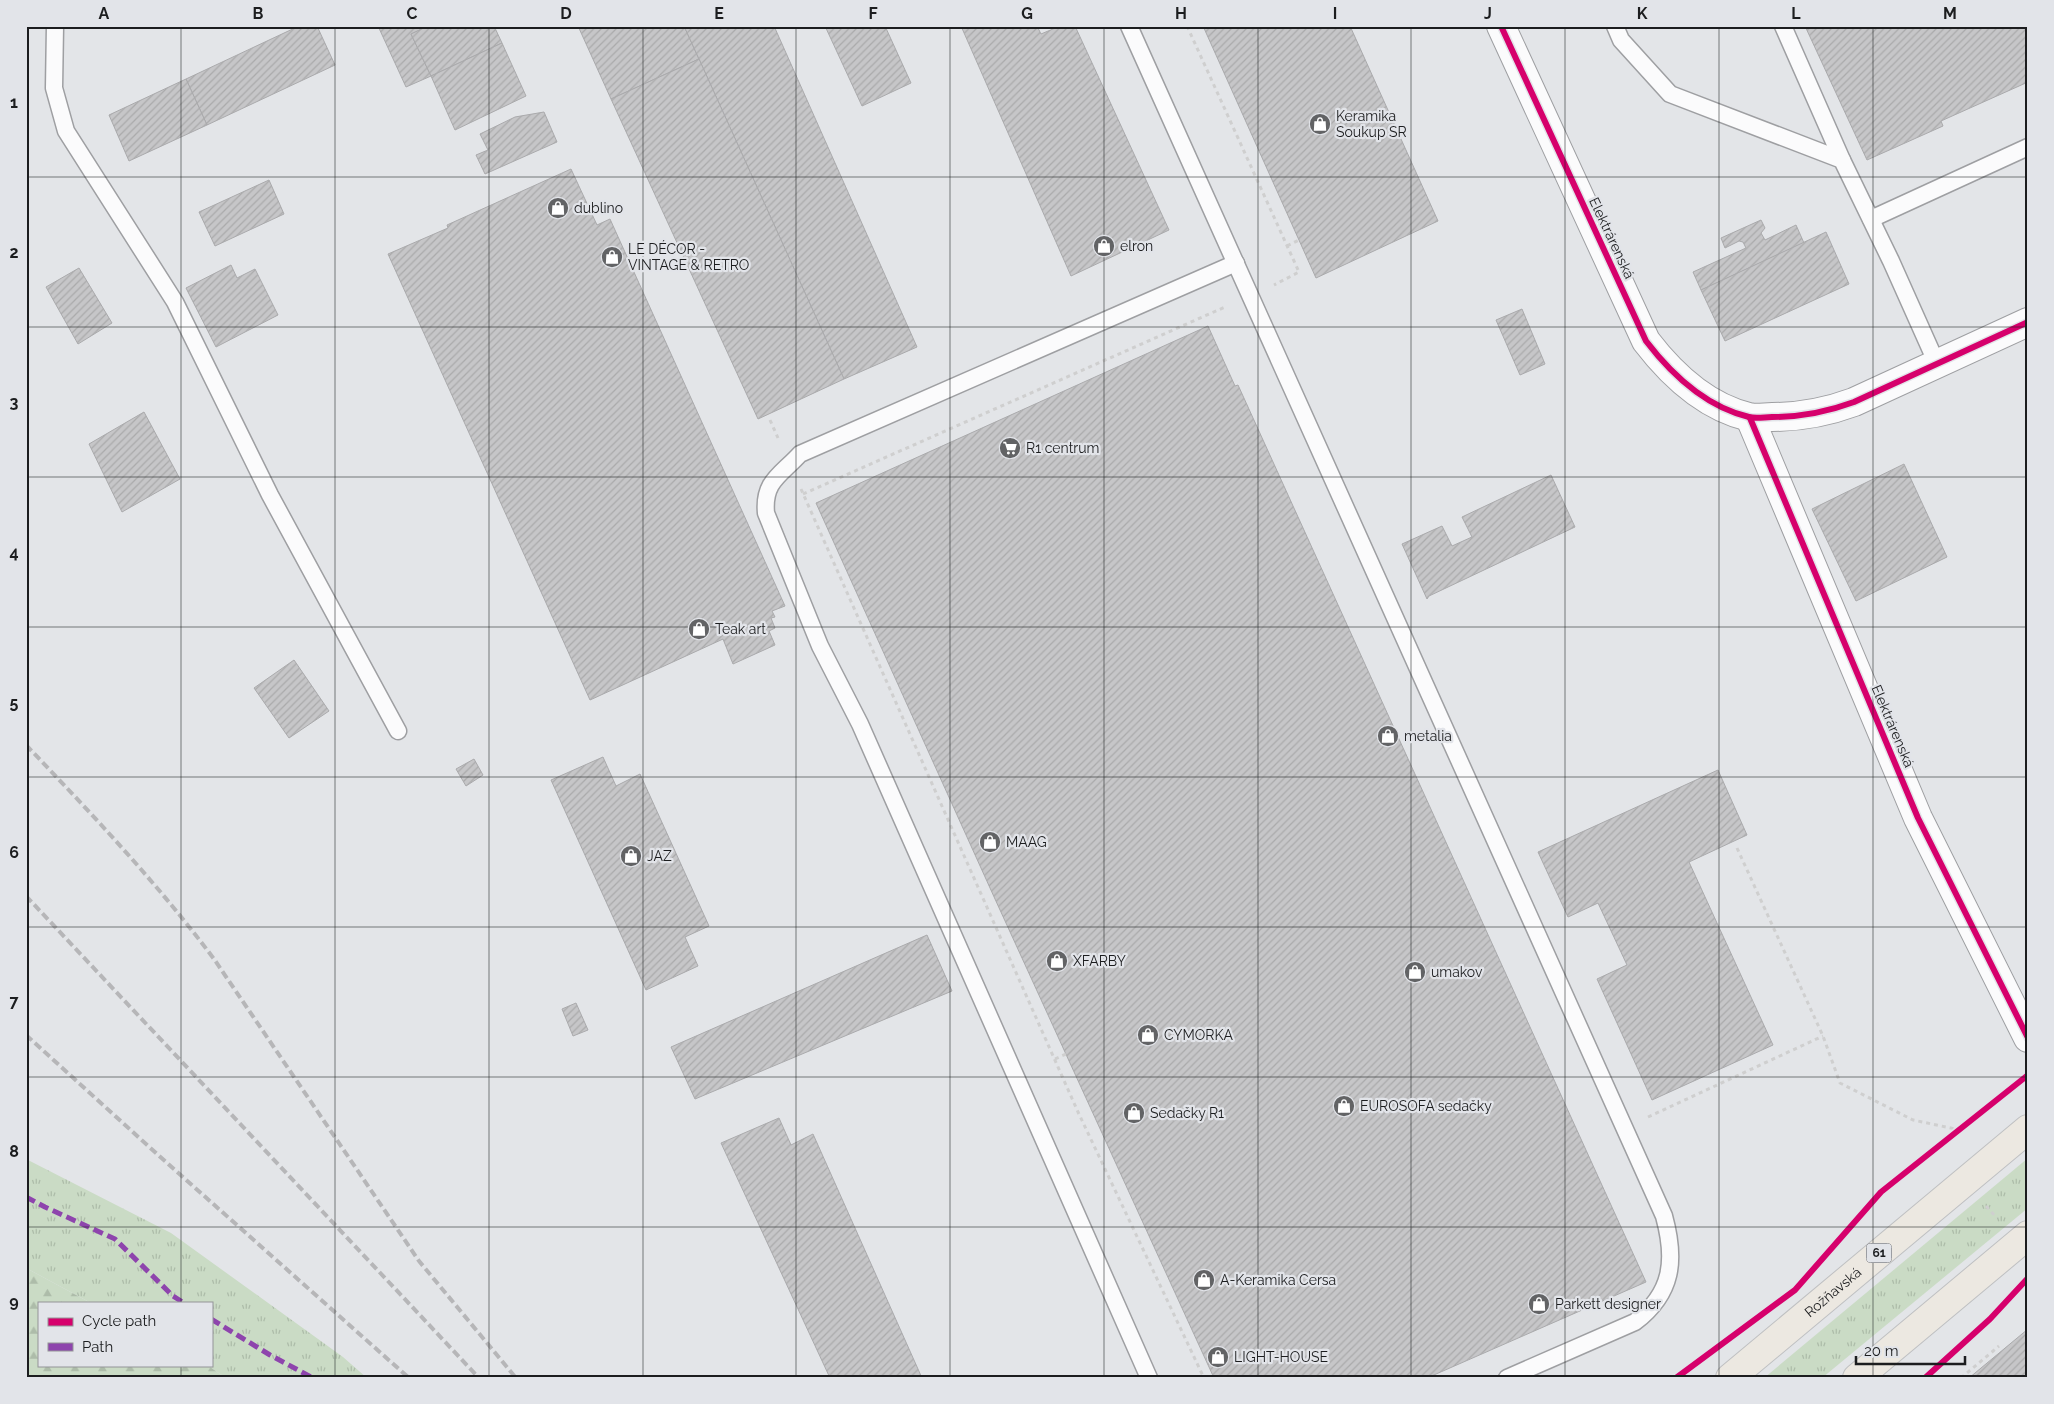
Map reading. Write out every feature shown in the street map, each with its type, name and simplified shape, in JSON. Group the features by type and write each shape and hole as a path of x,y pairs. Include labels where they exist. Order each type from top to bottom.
{"main road":[{"name":"Rožňavská","path":"1730,1378 2028,1129"},
{"path":"1859,1377 2028,1235"}],"street":[{"name":"Elektrárenská","path":"1501,26 1646,341 1665,366 1717,405 1750,418 1800,417 1828,411 1854,402 2028,322"},
{"name":"Elektrárenská","path":"1750,418 1918,818 2028,1038"}],"lane":[{"path":"55,26 54,88 66,131 175,302 270,495 398,731"},
{"path":"1129,26 1664,1216 1671,1241 1670,1268 1661,1295 1650,1311 1635,1322 1507,1378"},
{"path":"1615,26 1621,40 1670,94 1842,160"},
{"path":"1783,26 1842,160 1937,364"},
{"path":"1870,219 2028,147"},
{"path":"1149,1378 860,724 820,646 766,513 764,499 772,480 800,454 1236,263"}],"path":[{"path":"803,494 1250,296 1300,272 1187,26"},
{"path":"1288,246 1300,240"},
{"path":"770,420 1082,1121 1204,1378"},
{"path":"1737,848 1823,1036 1840,1083 1913,1120 1960,1130"},
{"path":"1624,1128 1823,1036"},
{"path":"1055,1059 1066,1054"},
{"path":"1986,1205 1998,1220"},
{"path":"1961,1378 1999,1346"}],"green space":[{"path":"2028,1158 2028,1208 1822,1378 1764,1378"},
{"path":"26,1159 171,1233 343,1357 367,1378 226,1378 208,1366 212,1366 212,1302 89,1302 26,1268"},
{"path":"26,1268 89,1302 38,1302 38,1366 208,1366 226,1378 26,1378"}],"building":[{"path":"299,26 317,26 335,65 207,125 186,79"},
{"path":"378,26 428,26 411,34 431,76 406,87"},
{"path":"428,26 494,26 502,43 431,76 411,34"},
{"path":"578,26 684,26 699,59 611,99"},
{"path":"684,26 774,26 917,347 844,379"},
{"path":"825,26 885,26 911,83 862,106"},
{"path":"961,26 1037,26 1041,34 1060,26 1075,26 1169,230 1071,276"},
{"name":"Keramika Soukup SR","path":"1203,26 1350,26 1438,221 1316,278"},
{"path":"1805,26 2028,26 2028,82 1941,121 1943,126 1867,160"},
{"path":"502,43 526,96 455,130 431,76"},
{"path":"699,59 844,379 758,419 611,99"},
{"path":"186,79 207,125 129,161 109,115"},
{"path":"544,112 557,142 485,174 476,155 488,150 480,134 515,117"},
{"path":"571,169 597,225 610,219 785,606 772,611 775,617 771,618 775,628 769,631 775,645 733,664 723,639 590,700 388,254 448,228 447,225"},
{"path":"269,180 284,214 215,246 199,212"},
{"path":"1761,220 1765,228 1761,233 1765,240 1796,225 1804,243 1701,290 1693,272 1746,248 1743,242 1739,241 1725,248 1721,238"},
{"path":"1826,232 1849,284 1725,341 1701,290"},
{"path":"231,265 237,278 255,269 278,315 216,347 186,288"},
{"path":"79,268 112,323 78,344 46,287"},
{"path":"1522,309 1545,364 1520,375 1496,320"},
{"name":"R1 centrum","path":"1208,326 1235,386 1238,385 1646,1282 1427,1378 1214,1378 816,503"},
{"path":"144,412 180,479 122,512 89,444"},
{"path":"1904,464 1947,557 1856,601 1812,509"},
{"path":"1551,475 1575,527 1429,596 1427,599 1402,544 1442,526 1452,546 1472,537 1462,517"},
{"path":"294,660 329,711 289,738 254,688"},
{"name":"JAZ","path":"603,757 616,786 640,774 709,926 685,937 698,966 646,990 551,780"},
{"path":"474,759 483,775 466,786 456,769"},
{"path":"1718,770 1747,835 1689,862 1773,1045 1652,1100 1597,979 1627,965 1598,903 1568,917 1538,852"},
{"path":"927,935 952,991 695,1099 671,1047"},
{"path":"576,1003 588,1030 573,1036 562,1009"},
{"path":"779,1118 791,1145 813,1134 922,1378 830,1378 721,1143"},
{"path":"2028,1329 2028,1378 1969,1378"}],"railway":[{"path":"26,745 123,849 170,903 214,959 419,1261 516,1378"},
{"path":"26,896 479,1378"},
{"path":"26,1035 409,1378"}],"marked path":[{"path":"26,1197 115,1239 173,1296 182,1302"},
{"path":"212,1320 270,1355 313,1378"}],"cycle path":[{"path":"1501,26 1646,341 1667,366 1691,388 1719,406 1755,418 1804,415 1834,409 1854,402 2028,322"},
{"path":"1750,418 1918,818 2028,1038"},
{"path":"1676,1378 1795,1290 1881,1192 2028,1075"},
{"path":"1925,1378 1990,1319 2028,1278"}],"place":[{"name":"Keramika Soukup SR","path":"1320,124"},
{"name":"dublino","path":"558,208"},
{"name":"elron","path":"1104,246"},
{"name":"LE DÉCOR - VINTAGE & RETRO","path":"612,257"},
{"name":"R1 centrum","path":"1010,448"},
{"name":"Teak art","path":"699,629"},
{"name":"metalia","path":"1388,736"},
{"name":"MAAG","path":"990,842"},
{"name":"JAZ","path":"631,856"},
{"name":"XFARBY","path":"1057,961"},
{"name":"umakov","path":"1415,972"},
{"name":"CYMORKA","path":"1148,1035"},
{"name":"EUROSOFA sedačky","path":"1344,1106"},
{"name":"Sedačky R1","path":"1134,1113"},
{"name":"A-Keramika Cersa","path":"1204,1280"},
{"name":"Parkett designer","path":"1539,1304"},
{"name":"LIGHT-HOUSE","path":"1218,1357"}]}
